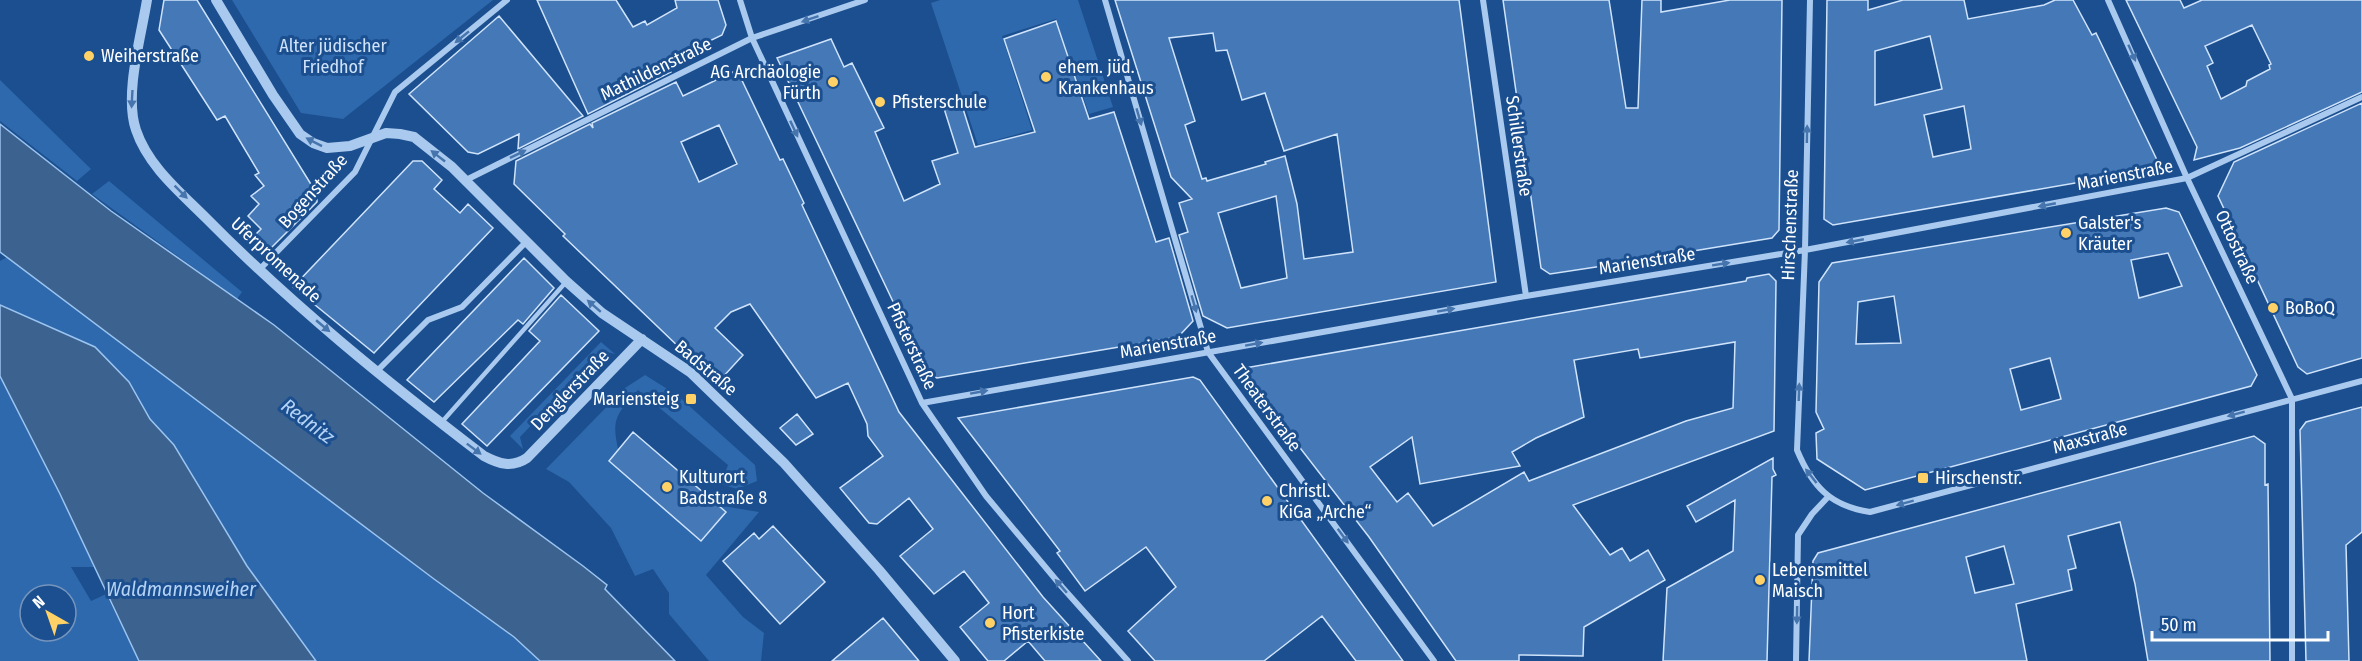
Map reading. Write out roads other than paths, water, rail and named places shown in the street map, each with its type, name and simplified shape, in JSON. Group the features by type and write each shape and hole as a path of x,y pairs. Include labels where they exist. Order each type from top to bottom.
{"street":[{"name":"Uferpromenade","path":"147,0 131,112 136,130 154,163 258,271 377,371 441,423 496,463 521,462"},
{"path":"216,0 273,95 300,134 313,143 327,148 350,146 370,140"},
{"name":"Bogenstraße","path":"258,271 355,172 395,92 507,0"},
{"name":"Pfisterstraße","path":"740,0 752,38 922,403 986,496 1128,661"},
{"name":"Mathildenstraße","path":"466,180 752,38 865,0"},
{"name":"Theaterstraße","path":"1105,0 1208,352 1434,661"},
{"name":"Schillerstraße","path":"1483,0 1526,296"},
{"name":"Hirschenstraße","path":"1797,450 1805,250 1810,0"},
{"name":"Ottostraße","path":"2108,0 2187,178 2292,399 2292,661"},
{"name":"Marienstraße","path":"922,403 1526,296 1805,250 2187,178 2362,97"},
{"name":"Badstraße","path":"370,140 386,134 414,137 466,180 526,242 602,313 690,372 784,463 879,570 955,661"},
{"path":"377,371 428,320 462,307 526,242"},
{"name":"Denglerstraße","path":"521,462 642,339"},
{"name":"Maxstraße","path":"1797,450 1806,472 1828,497 1848,509 1870,512 2362,381"},
{"path":"1797,661 1798,536 1812,514 1828,497"}],"lane":[{"path":"441,423 567,281"}],"water":[{"name":"Rednitz","path":"0,124 111,211 274,325 483,493 607,585 605,589 675,661 540,661 514,637 0,252"},
{"name":"Waldmannsweiher","path":"0,305 95,347 129,382 150,419 174,445 247,566 316,661 139,661 60,494 0,376"}],"place":[{"name":"Weiherstraße","path":"89,56"},
{"name":"ehem. jüd. Krankenhaus","path":"1046,77"},
{"name":"AG Archäologie Fürth","path":"833,82"},
{"name":"Pfisterschule","path":"880,102"},
{"name":"Galster's Kräuter","path":"2066,233"},
{"name":"BoBoQ","path":"2273,308"},
{"name":"Mariensteig","path":"691,399"},
{"name":"Hirschenstr.","path":"1923,478"},
{"name":"Kulturort Badstraße 8","path":"667,487"},
{"name":"Christl. KiGa „Arche“","path":"1267,501"},
{"name":"Lebensmittel Maisch","path":"1760,580"},
{"name":"Hort Pfisterkiste","path":"990,623"}],"park label":[{"name":"Alter jüdischer Friedhof","path":"333,56"}]}
